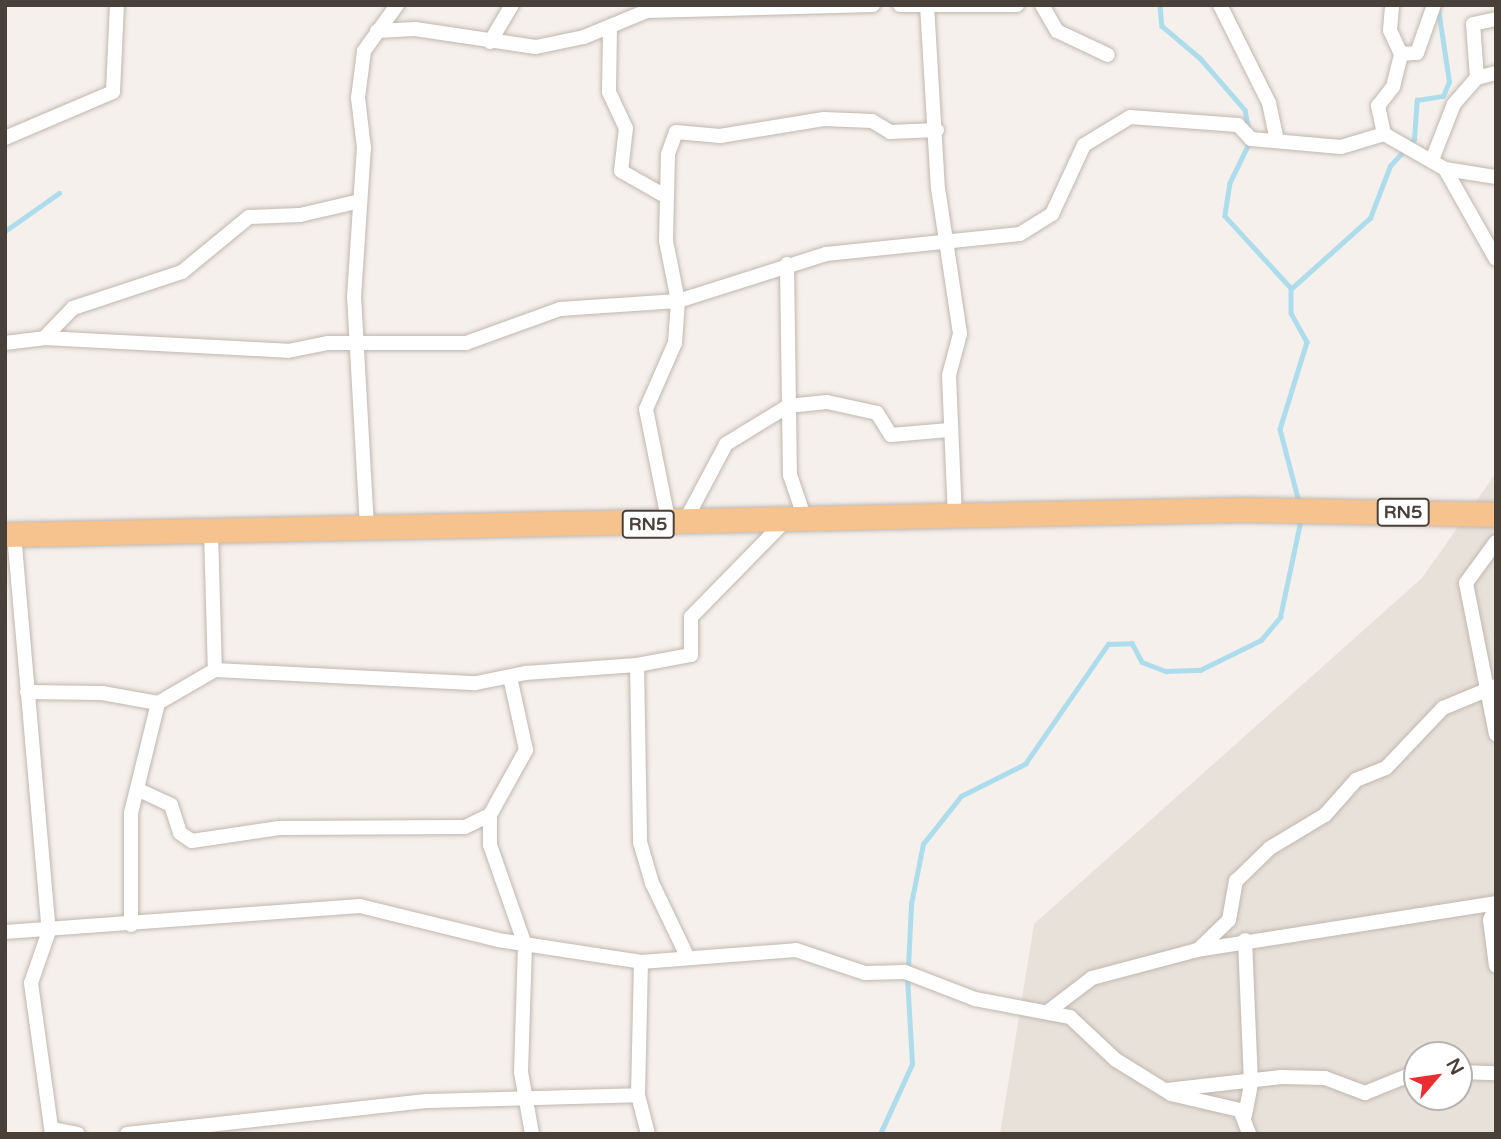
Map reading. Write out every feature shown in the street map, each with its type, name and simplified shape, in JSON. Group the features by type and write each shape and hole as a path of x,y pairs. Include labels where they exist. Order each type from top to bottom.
{"highway":[{"name":"RN5","path":"10,535 795,520 1301,514 1496,515"}],"street":[{"path":"5,138 113,92 117,5"},
{"path":"367,528 356,346 356,202 364,148 357,121 361,69 377,31 397,5"},
{"path":"490,42 512,5"},
{"path":"619,5 633,14"},
{"path":"377,31 415,29 536,47 610,28 633,14 761,7 873,5"},
{"path":"900,5 1017,5"},
{"path":"1042,5 1057,31 1108,55"},
{"path":"1220,5 1269,103 1277,140"},
{"path":"1384,134 1378,106 1393,87 1401,54 1390,30 1392,5"},
{"path":"1401,54 1418,53 1434,5"},
{"path":"927,6 945,242 960,334 949,375 949,430 955,518"},
{"path":"1477,78 1473,23 1496,19"},
{"path":"610,28 609,92 626,128 621,171 667,197"},
{"path":"1433,160 1454,104 1477,78 1496,73"},
{"path":"5,343 44,338 288,351 328,343 356,346 466,343 565,308 678,301 787,264 878,246 1020,234 1049,217 1082,148 1130,117 1238,125 1251,139 1341,146 1384,134 1446,169 1496,177"},
{"path":"676,523 646,409 673,353 678,301 667,251 667,197 668,154 678,129 720,136 824,119 872,121 890,132 936,130"},
{"path":"1446,169 1496,259"},
{"path":"44,338 73,308 182,272 249,217 300,215 356,202"},
{"path":"131,925 131,813 141,791 146,733 158,703 215,670 475,683 637,665 691,655 691,617 795,520 788,406 787,264"},
{"path":"676,523 726,444 788,406 827,402 877,412 891,435 949,430"},
{"path":"211,531 215,670"},
{"path":"10,535 49,931 31,983 53,1131 78,1134"},
{"path":"1496,542 1466,583 1490,687 1496,734"},
{"path":"637,665 640,842 652,883 688,958"},
{"path":"141,791 171,805 180,833 192,841 279,828 466,827 490,815 526,750 510,677"},
{"path":"1197,950 1229,920 1236,881 1270,848 1325,815 1356,780 1386,768 1443,708 1490,687"},
{"path":"27,692 110,694 158,703"},
{"path":"490,815 496,873 525,945 523,1099 532,1134"},
{"path":"1050,1010 1092,978 1197,950 1375,920 1408,922 1496,905"},
{"path":"1496,905 1490,920 1496,966"},
{"path":"5,932 131,925 360,906 525,945 641,962 796,950 865,973 905,972 975,999 1050,1010 1078,1022 1116,1060 1190,1103 1245,1115"},
{"path":"1245,940 1251,1083 1245,1115 1249,1134"},
{"path":"641,962 638,1095 648,1134"},
{"path":"1473,1072 1496,1073"},
{"path":"1167,1090 1325,1078 1365,1093 1403,1078"},
{"path":"128,1134 428,1101 638,1095"}],"shaded area":[{"path":"1496,473 1496,1134 1000,1134 1034,924 1422,578"}],"waterway":[{"path":"1160,5 1162,26 1200,58 1245,110 1249,130"},
{"path":"1292,288 1370,218 1390,166 1414,139 1417,100 1443,96 1449,82 1438,9"},
{"path":"1250,142 1230,183 1225,216 1291,288 1291,313 1307,342 1280,429 1299,502"},
{"path":"5,231 59,193"},
{"path":"908,968 911,904 923,844 961,796 1025,764 1108,644 1132,643 1142,662 1166,671 1200,670 1261,640 1280,617 1301,518"},
{"path":"880,1134 912,1064 907,977"}]}
